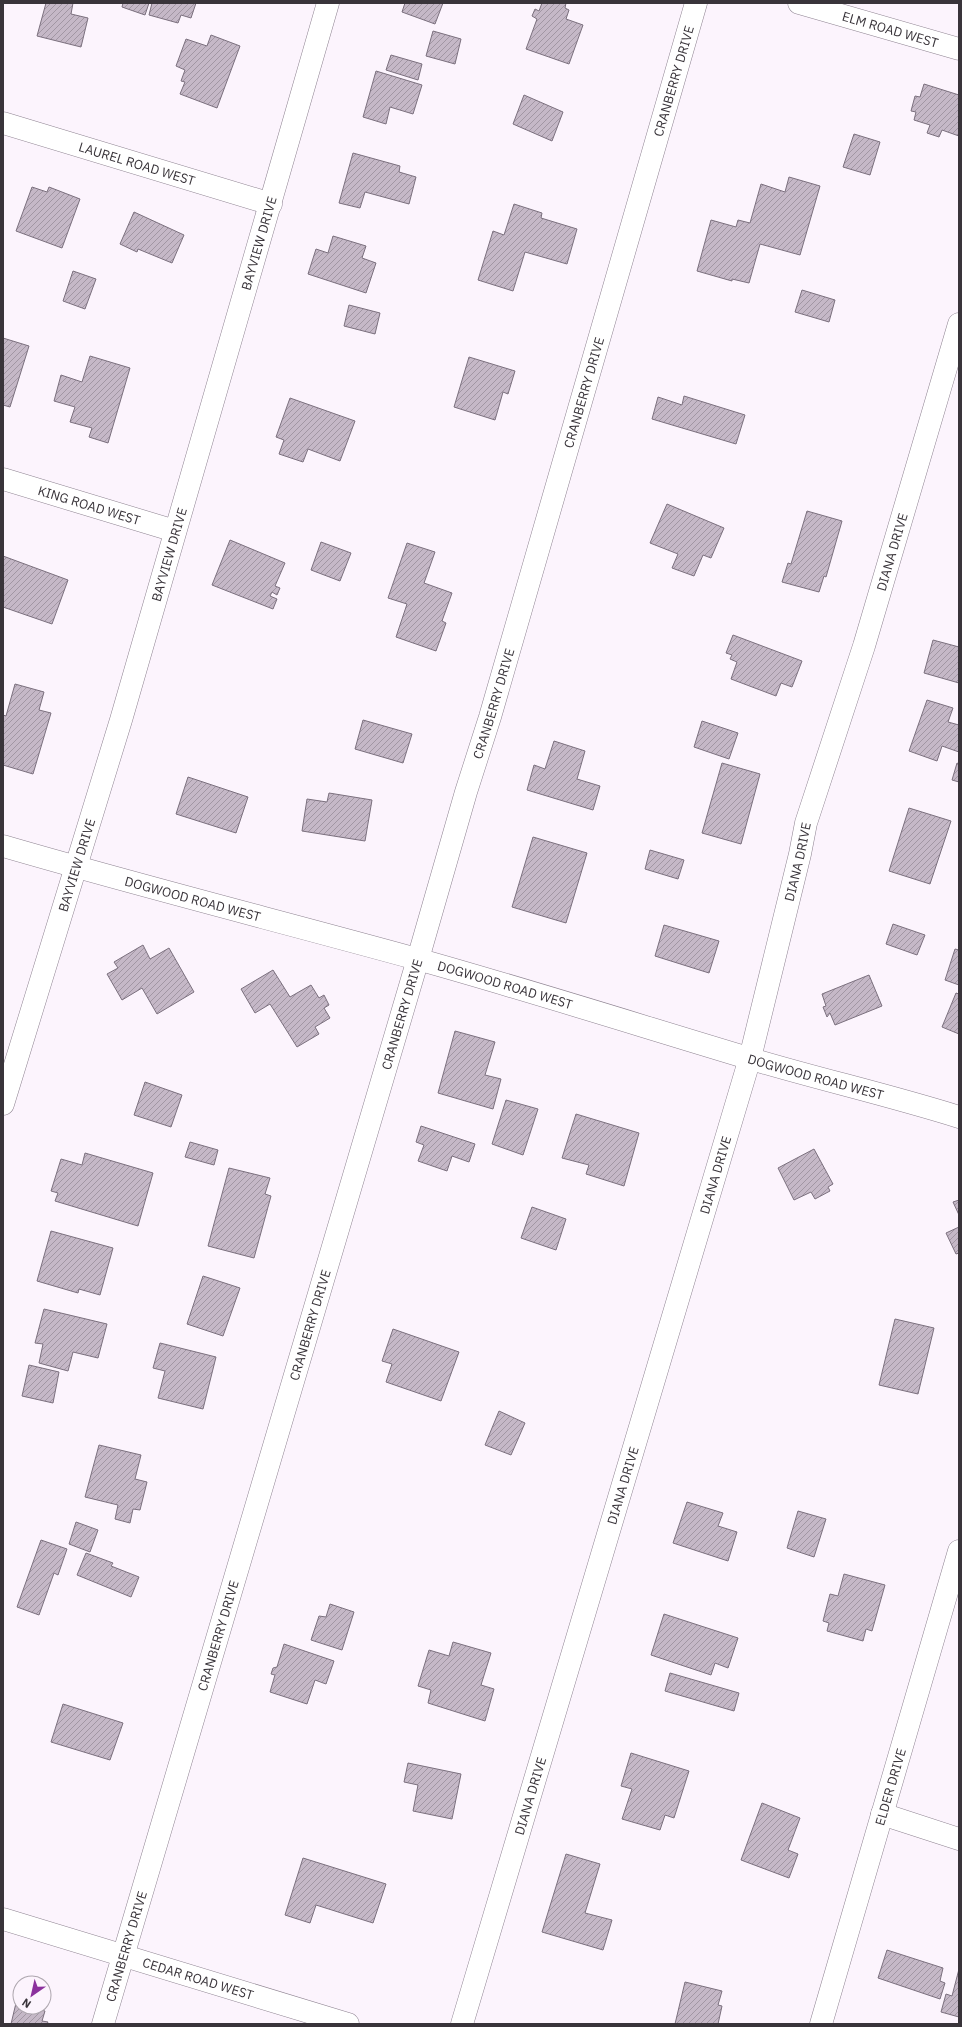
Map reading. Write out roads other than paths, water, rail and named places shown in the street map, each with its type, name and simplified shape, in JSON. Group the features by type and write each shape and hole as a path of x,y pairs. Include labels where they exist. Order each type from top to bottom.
{"street":[{"name":"BAYVIEW DRIVE","path":"3,1104 121,720 328,3"},
{"name":"CRANBERRY DRIVE","path":"103,2024 418,960 466,792 490,717 696,3"},
{"name":"ELM ROAD WEST","path":"799,3 959,49"},
{"name":"LAUREL ROAD WEST","path":"3,122 271,204"},
{"name":"DIANA DRIVE","path":"462,2024 750,1058 800,854 806,823 864,646 959,324"},
{"name":"KING ROAD WEST","path":"3,479 175,531"},
{"name":"DOGWOOD ROAD WEST","path":"3,846 418,960 586,1008 750,1058 959,1117"},
{"name":"ELDER DRIVE","path":"821,2024 959,1551"},
{"path":"882,1814 959,1839"},
{"name":"CEDAR ROAD WEST","path":"3,1919 123,1957 348,2024"}]}
